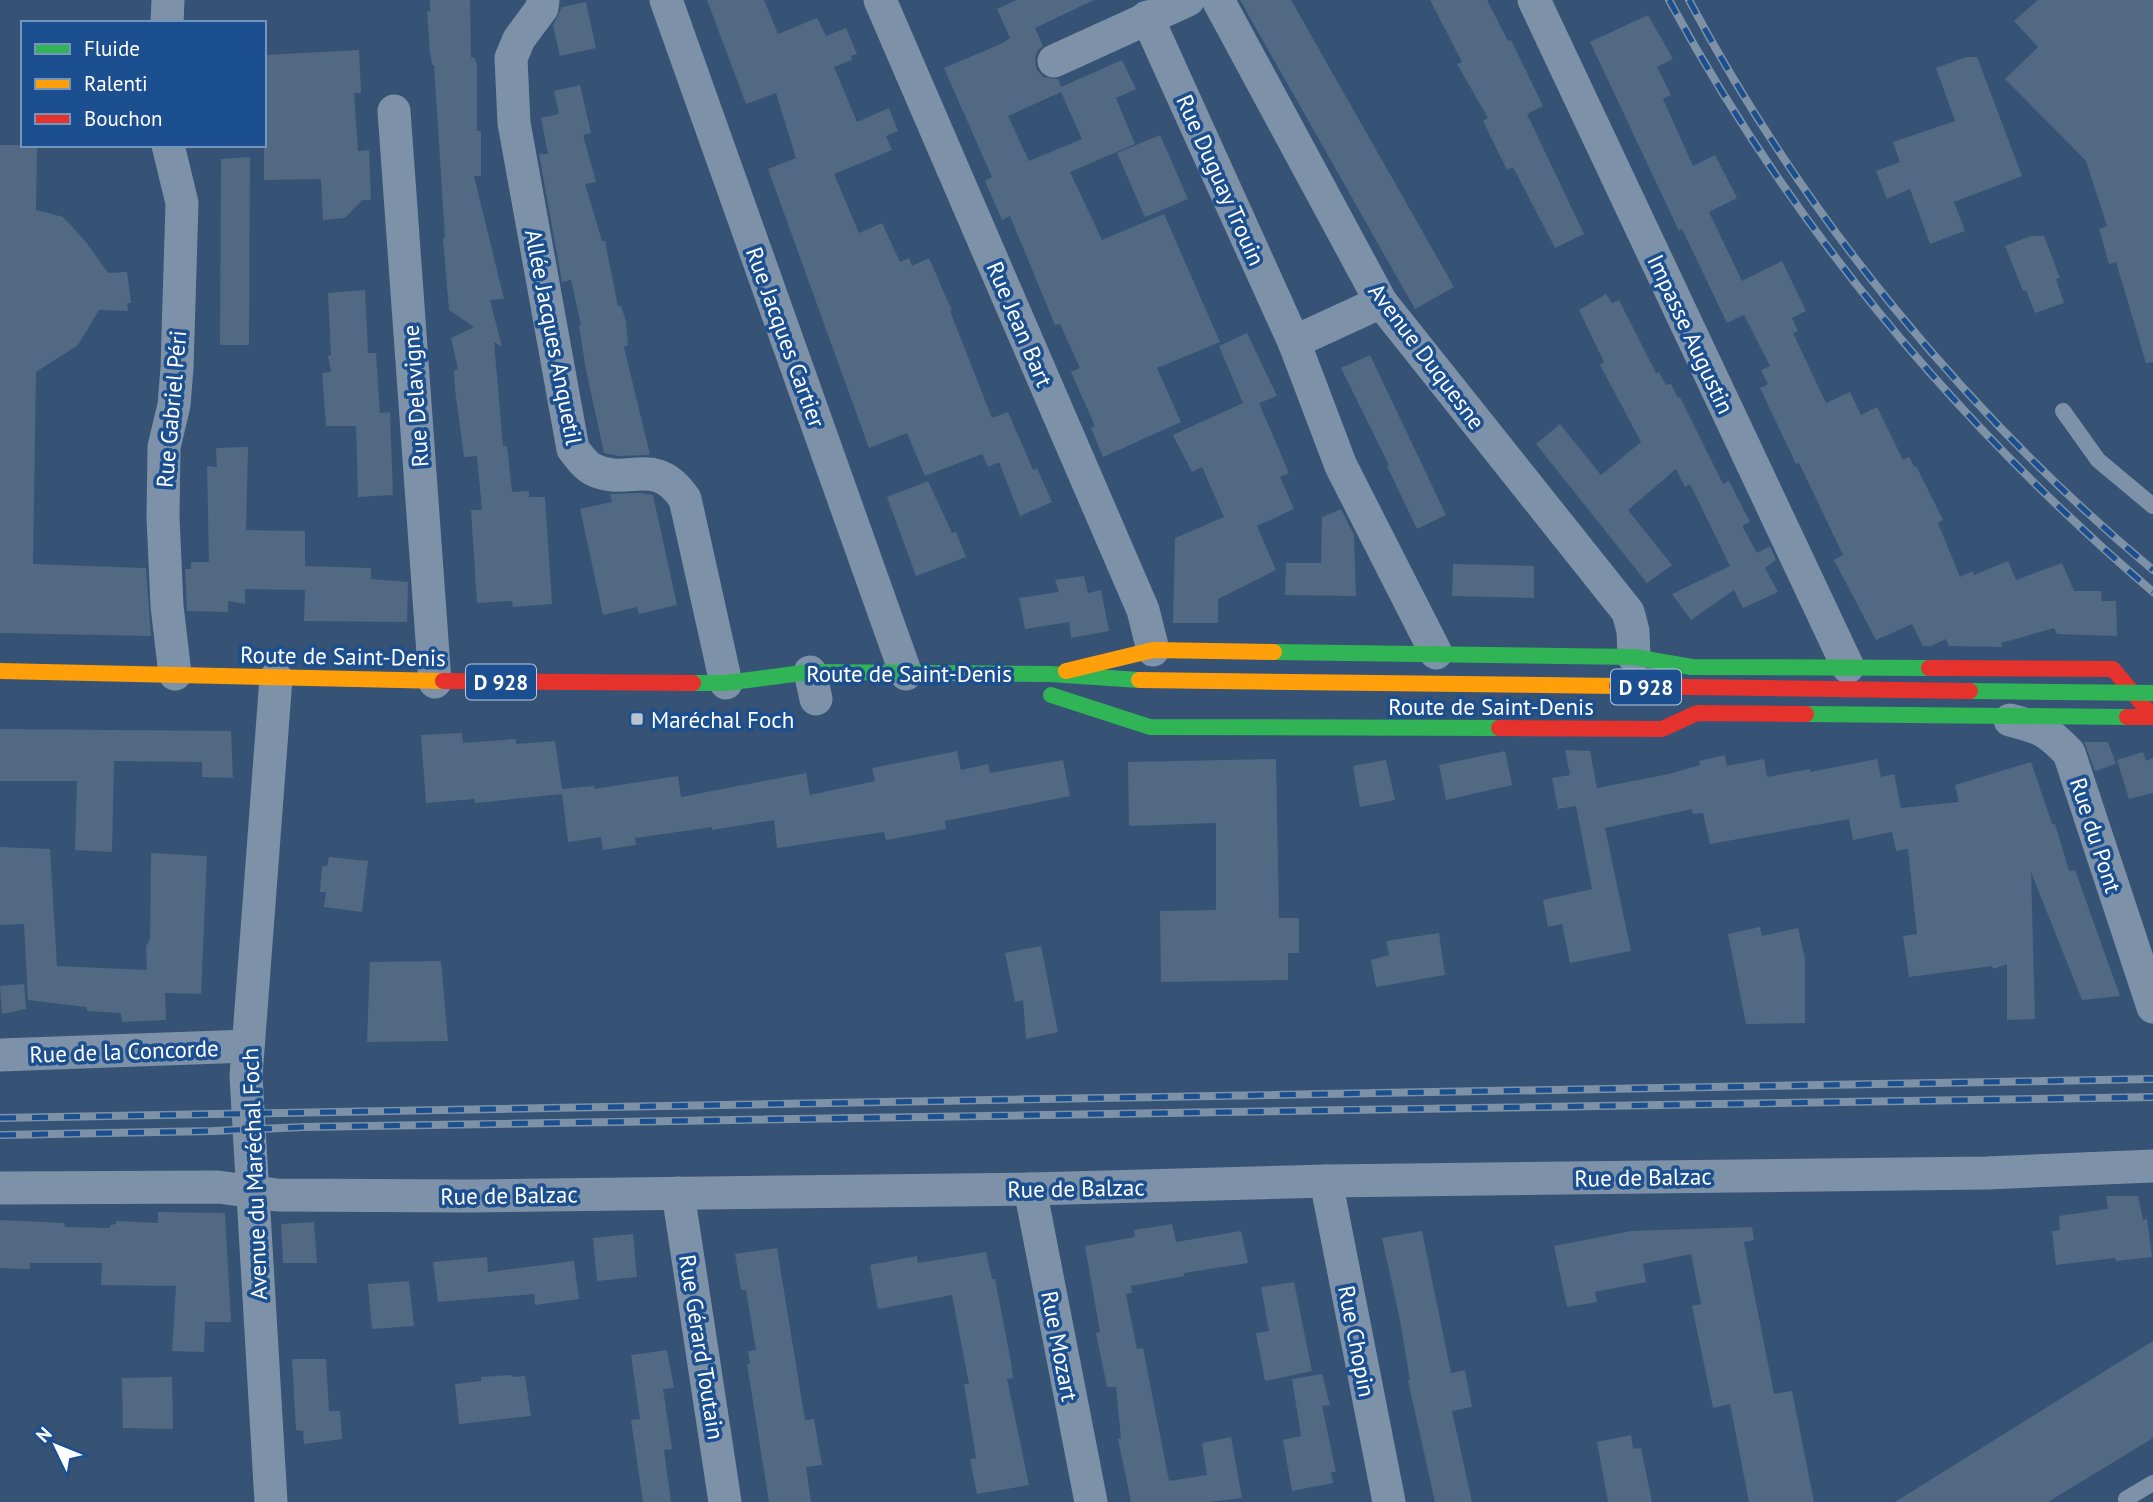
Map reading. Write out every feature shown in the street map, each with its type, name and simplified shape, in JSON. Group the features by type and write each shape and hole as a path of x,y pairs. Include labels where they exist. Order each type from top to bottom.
{"main road":[{"name":"Route de Saint-Denis","path":"1050,674 1153,650 1634,657 1692,667 2113,669 2153,717"},
{"name":"Route de Saint-Denis","path":"0,671 435,682 726,683 814,692 906,674 1050,674 1139,680 2153,693"},
{"name":"Route de Saint-Denis","path":"1139,680 1044,695 1150,727 1662,729 1698,713 2153,717"},
{"name":"Route de Saint-Denis","path":"726,683 777,692"}],"street":[{"path":"167,21 168,0"},
{"name":"Allée Jacques Anquetil","path":"544,0 542,8 519,39 511,58 514,123 573,449 583,463 593,470 615,475 636,472 660,476 675,484 685,499 726,683"},
{"name":"Rue Jacques Cartier","path":"666,0 906,674"},
{"name":"Rue Jean Bart","path":"880,0 1143,610 1153,650"},
{"path":"1054,61 1188,0"},
{"name":"Avenue Duquesne","path":"1218,0 1381,302 1628,612 1633,631 1634,657"},
{"name":"Impasse Augustin","path":"1534,0 1848,667"},
{"name":"Rue Duguay Trouin","path":"1147,18 1294,342 1341,466 1436,653"},
{"name":"Rue Delavigne","path":"394,111 435,682"},
{"name":"Rue Gabriel Péri","path":"168,147 182,203 177,368 174,405 164,447 163,494 167,606 175,674"},
{"path":"1294,342 1381,302"},
{"name":"Avenue du Maréchal Foch","path":"271,1502 246,1076 276,678"},
{"name":"Rue du Pont","path":"1985,714 2040,727 2054,737 2069,754 2153,1007"},
{"name":"Rue de la Concorde","path":"0,1055 248,1046"},
{"name":"Rue de Balzac","path":"0,1188 218,1187 254,1193 360,1196 678,1193 1987,1173 2153,1166"},
{"name":"Rue Chopin","path":"1326,1181 1389,1502"},
{"name":"Rue Mozart","path":"1030,1189 1091,1502"},
{"name":"Rue Gérard Toutain","path":"678,1193 725,1502"}],"lane":[{"path":"2063,411 2098,460 2153,506"},
{"path":"2125,1501 2153,1483"}],"building":[{"path":"430,0 470,0 471,57 475,58 477,65 477,131 481,131 481,176 474,176 504,299 490,300 502,347 494,342 503,446 507,446 512,492 529,491 529,497 545,497 552,604 513,607 512,601 477,603 471,510 482,510 477,456 464,457 455,389 454,371 458,369 451,338 474,327 449,310 434,65 430,52 427,11 430,12"},
{"path":"707,0 764,0 778,34 817,18 826,36 846,28 857,54 851,56 852,60 834,67 857,122 889,108 898,131 886,136 892,150 834,174 859,233 882,223 900,262 909,258 912,266 929,258 992,418 1008,412 1033,470 1037,468 1052,502 1020,516 999,462 988,467 982,454 925,476 907,433 869,448 768,169 796,158 776,93 746,104"},
{"path":"1016,0 1094,0 1035,28 1043,46 1035,58 1036,68 1043,77 1058,79 1061,87 1122,60 1136,89 1116,98 1135,144 1070,172 1102,240 1164,214 1220,342 1157,368 1181,422 1103,457 1091,428 1095,426 1071,372 1080,368 1060,324 1055,325 1010,216 1002,220 985,181 992,177 944,68 1010,38 997,9","holes":["1061,92 1082,139 1029,161 1008,116"]},
{"path":"1240,0 1291,0 1454,287 1415,309"},
{"path":"1430,0 1487,0 1508,41 1511,40 1543,106 1527,114 1584,234 1555,248 1513,167 1507,170 1483,121 1488,118 1457,64 1462,62"},
{"path":"2038,0 2153,0 2153,362 2146,363 2116,262 2109,264 2099,229 2107,226 2086,161 2005,79 2038,47 2014,21"},
{"path":"586,2 596,48 560,56 553,25 562,7"},
{"path":"1648,15 1673,59 1657,67 1671,95 1663,99 1693,166 1715,155 1737,198 1709,212 1742,281 1782,261 1806,311 1792,318 1798,331 1793,333 1826,403 1850,392 1861,415 1877,407 1903,460 1909,457 1914,467 1916,466 1943,520 1938,523 1960,577 1973,571 1974,575 2008,561 2016,580 2062,563 2074,591 2101,591 2102,601 2116,601 2117,636 2057,634 2054,628 2001,643 2002,647 1949,646 1946,639 1931,646 1923,646 1912,624 1876,640 1834,560 1843,555 1760,388 1768,384 1761,370 1770,366 1744,315 1727,323 1682,229 1679,231 1590,42"},
{"path":"359,50 361,93 354,93 358,151 369,150 371,200 362,200 345,218 323,220 321,179 264,180 266,55"},
{"path":"1966,57 1977,57 2022,176 1954,202 1965,231 1930,244 1910,189 1887,199 1876,171 1900,162 1893,142 1955,121 1936,68"},
{"path":"580,85 591,133 583,135 596,182 585,184 602,241 605,241 618,306 621,306 626,321 628,345 624,347 650,455 618,456 604,453 586,370 581,325 571,280 562,282 539,154 548,154 541,118 559,114 554,91"},
{"path":"1160,135 1188,199 1145,217 1117,153"},
{"path":"0,145 21,145 37,147 36,210 63,217 86,242 108,273 127,272 131,303 127,303 128,311 99,310 78,345 36,372 33,564 146,568 151,636 0,633"},
{"path":"250,157 249,345 220,345 221,159"},
{"path":"2031,236 2044,236 2060,278 2056,279 2064,303 2035,313 2005,246"},
{"path":"365,290 368,353 376,353 380,413 390,412 393,495 358,497 356,426 326,426 322,373 331,372 328,356 331,355 328,293"},
{"path":"1606,294 1612,303 1619,300 1656,373 1659,372 1666,385 1671,384 1678,398 1680,397 1723,484 1729,481 1750,522 1742,526 1757,553 1770,546 1776,560 1765,568 1778,592 1743,608 1734,590 1691,620 1672,594 1730,566 1690,484 1685,487 1676,469 1628,510 1672,565 1647,583 1536,444 1560,424 1601,475 1641,442 1600,365 1604,362 1579,310"},
{"path":"1247,333 1277,396 1259,403 1289,473 1280,477 1294,509 1257,526 1276,570 1218,599 1218,623 1173,623 1175,538 1224,517 1202,467 1192,472 1173,435 1243,403 1219,346"},
{"path":"1370,355 1446,515 1417,529 1341,368"},
{"path":"248,447 246,530 305,531 305,566 371,568 371,579 408,582 407,622 304,621 305,590 245,589 245,604 228,601 228,612 187,611 185,569 191,569 191,562 209,562 207,466 217,467 216,448"},
{"path":"928,481 952,533 956,532 966,557 916,576 887,497"},
{"path":"610,494 653,495 677,605 639,614 637,607 603,615 580,509 612,502"},
{"path":"1341,509 1354,535 1356,596 1285,595 1286,563 1321,563 1322,517"},
{"path":"1453,564 1534,566 1534,598 1452,596"},
{"path":"1084,576 1088,593 1101,590 1109,631 1071,638 1069,622 1025,629 1019,598 1059,592 1055,580"},
{"path":"0,729 231,731 233,778 202,777 202,762 114,761 112,852 75,850 77,781 0,781"},
{"path":"462,733 463,743 516,739 516,744 555,741 562,789 594,786 594,789 678,776 681,797 806,773 810,795 875,781 872,768 957,751 961,770 988,764 990,773 1063,760 1070,796 945,821 946,829 886,840 884,832 777,848 774,820 635,838 636,845 603,850 601,837 568,842 562,794 475,803 474,799 426,803 421,735"},
{"path":"2084,742 2108,742 2116,764 2095,771"},
{"path":"1565,750 1590,751 1597,788 1669,774 1700,765 1699,761 1725,755 1727,766 1764,759 1767,777 1877,759 1881,777 1894,774 1901,808 1959,802 1955,785 2031,762 2052,824 2055,824 2069,871 2075,870 2120,996 2082,1000 2031,872 2035,1019 2007,1020 2007,964 1993,969 1992,966 1909,977 1903,936 1917,934 1908,849 1896,851 1892,832 1853,840 1849,819 1710,844 1703,813 1693,814 1692,809 1605,828 1631,951 1570,963 1562,924 1548,927 1543,900 1592,889 1576,806 1558,809 1552,778 1570,775"},
{"path":"1505,751 1512,785 1446,800 1439,765"},
{"path":"2143,752 2146,761 2153,758 2153,793 2129,799 2117,760"},
{"path":"1276,759 1279,918 1299,918 1299,953 1288,953 1288,980 1161,982 1160,911 1216,910 1216,823 1129,826 1128,762"},
{"path":"1386,760 1395,800 1360,807 1353,766"},
{"path":"0,847 50,849 57,966 147,970 151,853 207,856 201,994 165,993 166,1020 122,1022 121,1013 87,1011 86,1007 28,1000 24,924 0,925"},
{"path":"329,857 368,861 362,912 324,907 326,892 320,892 322,866 327,866"},
{"path":"1760,927 1762,936 1798,928 1805,959 1805,1023 1746,1024 1728,934"},
{"path":"1439,933 1445,975 1376,987 1371,960 1389,955 1386,941"},
{"path":"1041,946 1058,1032 1026,1039 1023,1000 1015,1002 1005,953"},
{"path":"441,961 448,1041 367,1042 370,962"},
{"path":"24,984 26,1009 2,1014 0,986"},
{"path":"2106,1196 2138,1196 2143,1220 2147,1219 2152,1257 2056,1265 2052,1231 2060,1230 2059,1216 2108,1209"},
{"path":"158,1212 225,1213 231,1322 205,1322 204,1352 172,1351 176,1286 101,1285 102,1263 30,1263 30,1269 0,1268 0,1220 64,1223 65,1227 110,1228 116,1221 158,1223"},
{"path":"314,1222 317,1263 283,1263 281,1224"},
{"path":"1172,1224 1176,1242 1241,1231 1248,1263 1184,1273 1184,1276 1131,1286 1132,1293 1126,1294 1137,1349 1143,1348 1169,1481 1207,1475 1202,1443 1231,1437 1242,1498 1209,1502 1131,1502 1118,1439 1121,1439 1116,1387 1107,1387 1096,1333 1100,1332 1085,1246 1135,1237 1134,1230"},
{"path":"1752,1227 1754,1240 1744,1242 1774,1394 1792,1391 1814,1502 1749,1502 1730,1404 1713,1408 1692,1306 1701,1304 1691,1254 1643,1264 1646,1282 1595,1292 1597,1302 1567,1307 1554,1246 1631,1231"},
{"path":"1422,1231 1451,1373 1465,1370 1472,1407 1452,1411 1472,1502 1435,1502 1408,1381 1410,1380 1400,1320 1382,1238"},
{"path":"633,1234 637,1277 597,1281 593,1238"},
{"path":"777,1248 805,1420 814,1419 822,1465 806,1467 811,1502 769,1502 747,1364 750,1364 748,1351 756,1350 746,1290 741,1290 735,1254"},
{"path":"986,1252 992,1279 995,1279 1011,1362 1013,1378 1007,1379 1029,1485 977,1494 970,1459 976,1458 964,1384 969,1384 952,1295 878,1309 870,1265 917,1256 918,1263"},
{"path":"487,1257 488,1272 574,1261 579,1299 535,1305 534,1294 438,1302 433,1262"},
{"path":"409,1281 414,1326 372,1329 368,1284"},
{"path":"1294,1282 1312,1371 1265,1381 1256,1333 1269,1331 1261,1287"},
{"path":"2153,1341 2153,1438 2048,1502 1895,1502"},
{"path":"667,1350 674,1388 663,1389 672,1449 664,1450 671,1502 643,1502 631,1420 640,1419 631,1355"},
{"path":"292,1359 326,1359 329,1411 340,1411 342,1439 304,1444 303,1431 296,1430"},
{"path":"1322,1374 1330,1405 1322,1406 1336,1472 1331,1472 1333,1483 1292,1491 1283,1440 1301,1436 1292,1379"},
{"path":"525,1376 531,1416 459,1424 455,1384 481,1381 481,1377"},
{"path":"172,1377 173,1429 123,1428 122,1378"},
{"path":"1631,1435 1633,1449 1641,1448 1652,1502 1608,1502 1597,1442"}],"railway":[{"path":"1669,0 1717,84 1769,165 1825,243 1884,318 1946,391 2012,461 2081,528 2153,592"},
{"path":"1689,0 1734,80 1784,158 1837,234 1894,307 1954,378 2017,445 2153,570"},
{"path":"0,1118 2153,1079"},
{"path":"0,1135 303,1127 2153,1097"}],"traffic: fast":[{"path":"1274,652 1634,657 1692,667 1929,668"},
{"path":"693,683 726,683 810,672 1050,674 1139,680"},
{"path":"1970,691 2153,693"},
{"path":"1051,695 1150,727 1499,728"},
{"path":"1806,714 2127,717"}],"traffic: slow":[{"path":"1066,671 1153,650 1274,652"},
{"path":"0,671 443,681"},
{"path":"1139,680 1617,686"}],"traffic: jam":[{"path":"1929,668 2113,669 2153,717 2127,717"},
{"path":"443,681 693,683"},
{"path":"1617,686 1970,691"},
{"path":"1499,728 1662,729 1697,713 1806,714"}],"place":[{"name":"Maréchal Foch","path":"637,719"}]}
